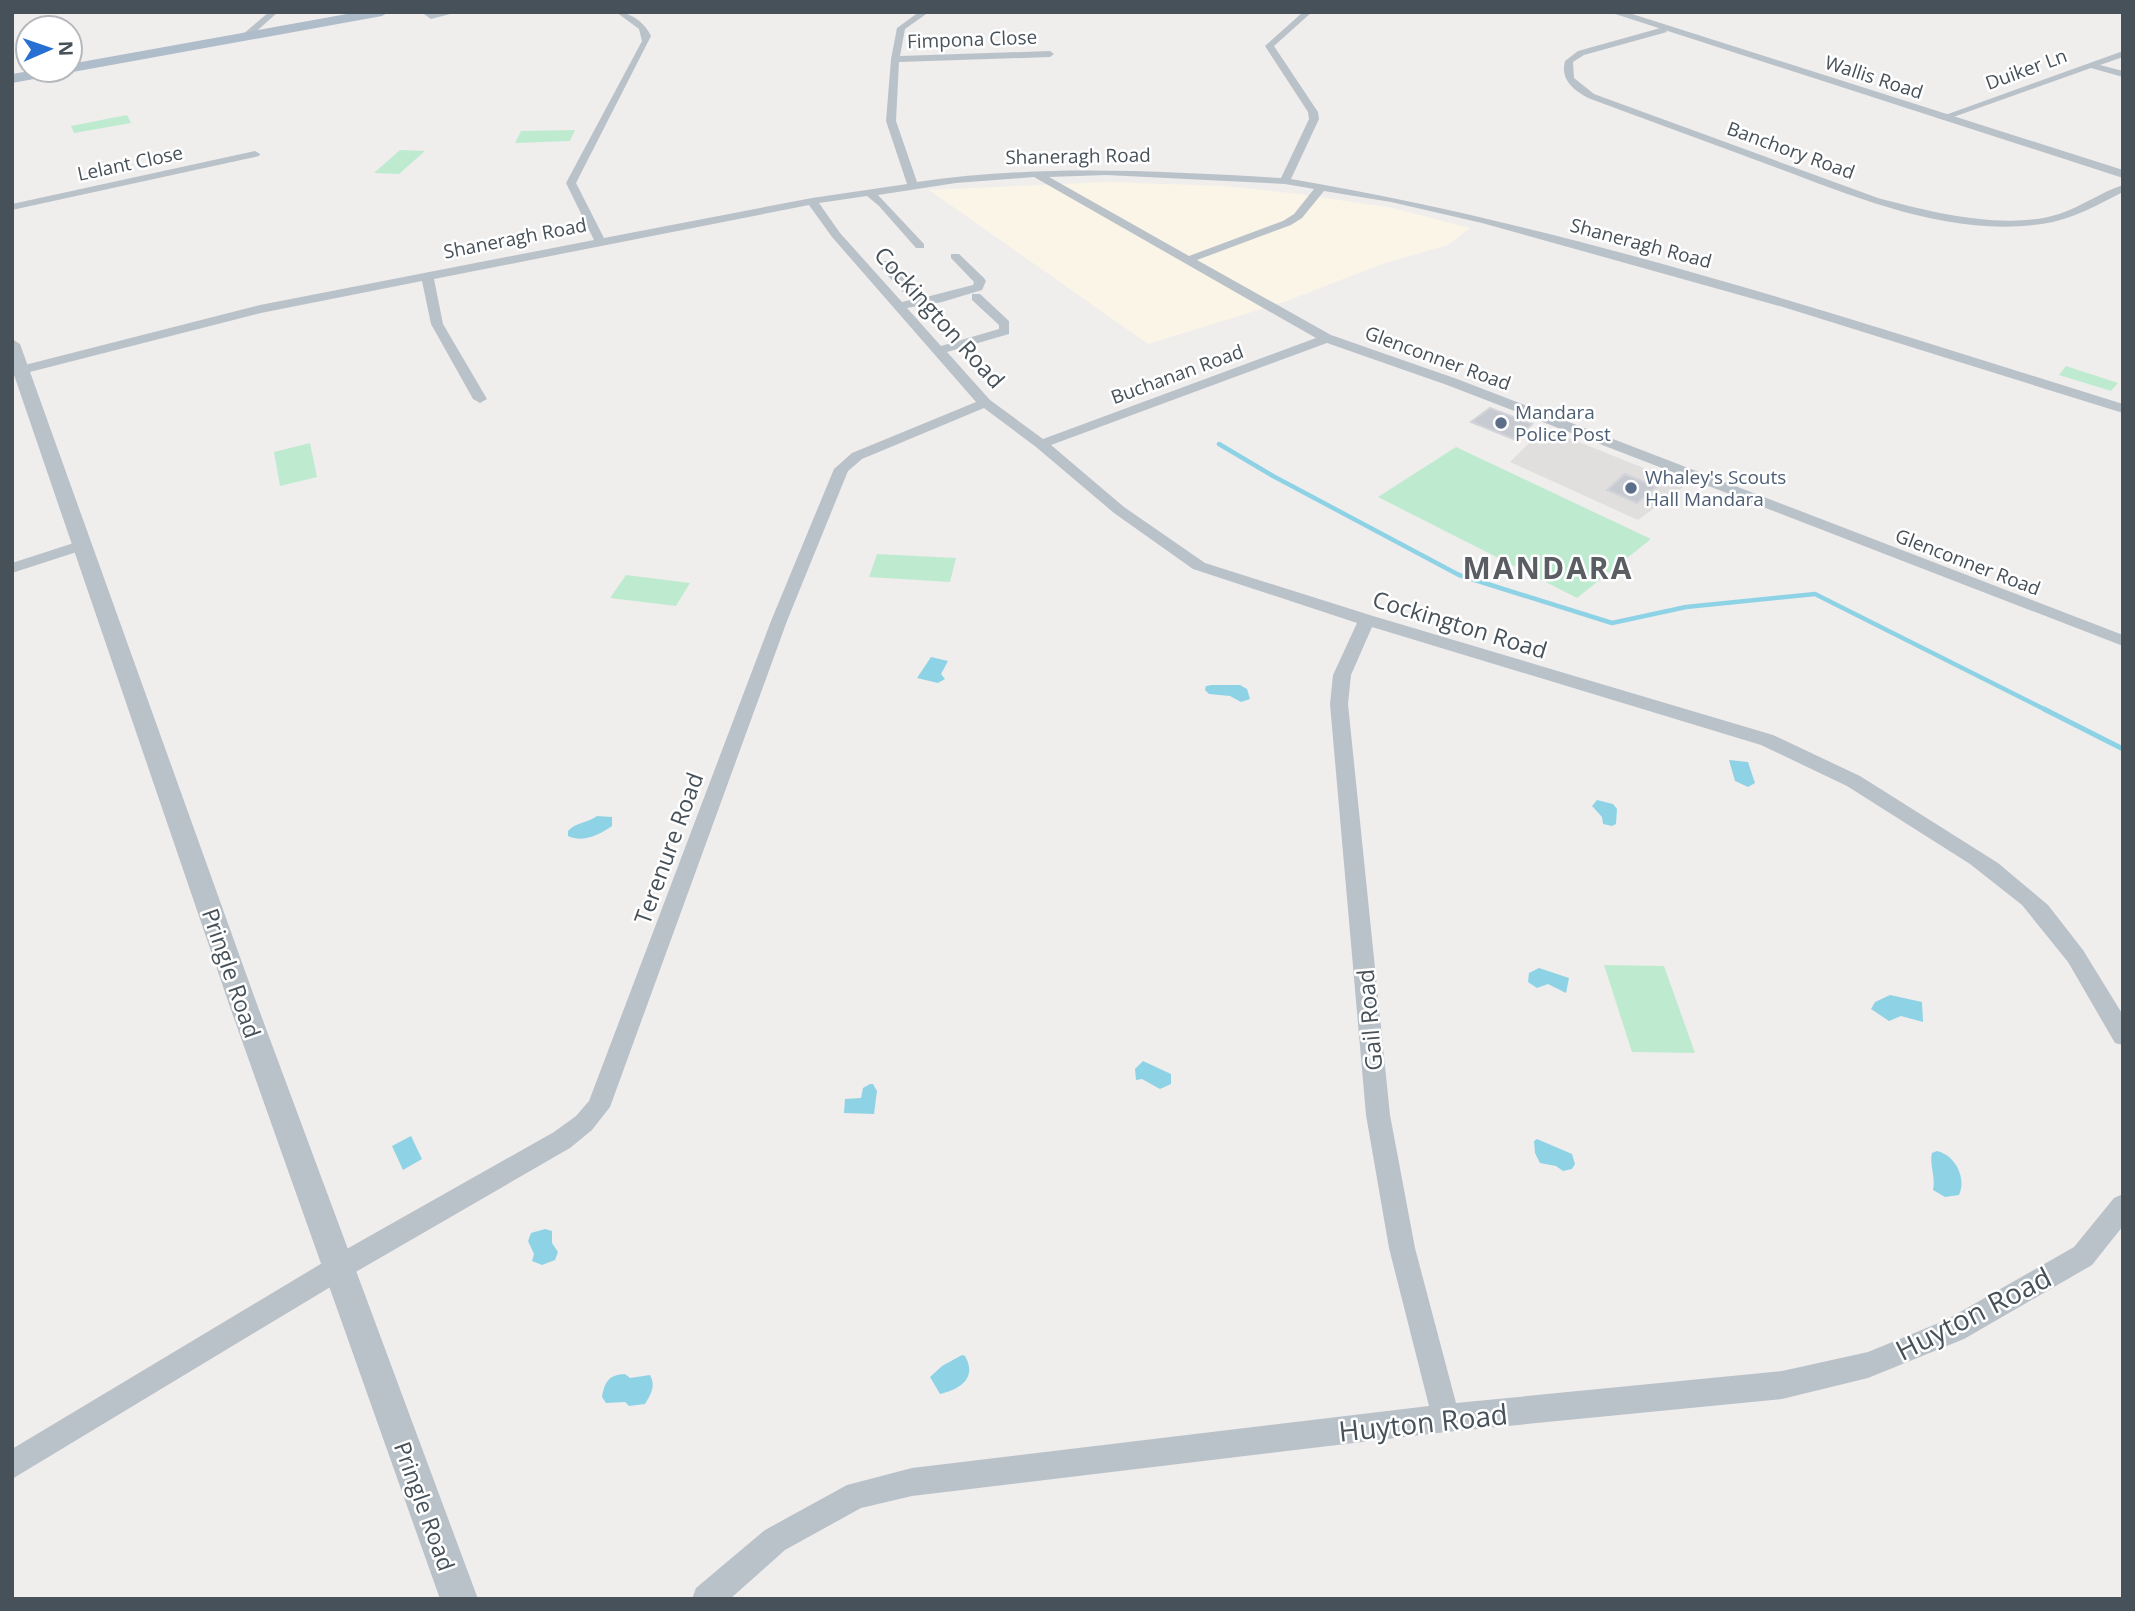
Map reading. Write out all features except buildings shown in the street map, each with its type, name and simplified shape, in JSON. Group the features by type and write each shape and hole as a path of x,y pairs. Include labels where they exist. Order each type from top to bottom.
{"main road":[{"path":"84,66 382,12"}],"street":[{"path":"245,37 274,12"},
{"path":"425,12 432,16 454,12"},
{"path":"600,241 571,183 646,41 647,36 643,29 620,12"},
{"path":"912,184 891,121 895,58 901,28 925,12"},
{"path":"1285,181 1314,118 1313,112 1269,46 1308,12"},
{"name":"Wallis Road","path":"1614,12 2123,174"},
{"name":"Banchory Road","path":"1664,30 1573,57 1567,68 1573,83 1591,96 1874,200 1918,213 1963,220 2017,222 2054,219 2123,188"},
{"name":"Fimpona Close","path":"895,58 1050,54"},
{"name":"Duiker Ln","path":"1942,118 2123,54"},
{"path":"2090,65 2123,74"},
{"name":"Lelant Close","path":"12,207 256,154"},
{"name":"Shaneragh Road","path":"22,370 181,327 427,275 812,201 912,184 1036,174 1148,173 1285,181 1391,199 1484,220 1787,304 2123,409"},
{"name":"Glenconner Road","path":"1036,174 1325,338 1452,382 2123,641"},
{"path":"1188,260 1287,223 1298,216 1321,187"},
{"path":"868,192 883,204 920,246"},
{"name":"Cockington Road","path":"812,201 836,235 985,403 1041,444 1119,510 1199,566 1367,620 1767,740 1808,755 1847,775 1980,860 2040,909 2073,950 2123,1036"},
{"path":"898,306 978,287 979,281 955,256"},
{"path":"884,264 919,302"},
{"path":"427,275 437,324 480,399"},
{"path":"938,351 1005,331 1005,324 976,297"},
{"name":"Buchanan Road","path":"1041,444 1305,348 1325,338"},
{"name":"Pringle Road","path":"12,344 244,1007 459,1599"},
{"name":"Terenure Road","path":"12,1465 338,1268 562,1140 584,1123 598,1107 779,621 841,469 857,456 985,403"},
{"path":"12,568 83,545"},
{"name":"Gail Road","path":"1367,620 1342,675 1339,704 1378,1115 1402,1248 1446,1418"},
{"name":"Huyton Road","path":"707,1599 775,1539 857,1495 912,1482 1446,1418 1782,1385 1868,1365 1955,1330 2083,1255 2123,1206"}],"shaded area":[{"path":"1107,182 1224,186 1299,194 1393,208 1470,228 1448,245 1382,264 1287,301 1148,344 929,190"},
{"path":"1544,428 1686,485 1638,520 1510,462"}],"green space":[{"path":"127,115 131,123 74,133 71,126"},
{"path":"575,130 570,141 515,143 521,131"},
{"path":"400,150 425,151 399,174 374,173"},
{"path":"2066,366 2118,383 2111,391 2059,375"},
{"path":"310,443 317,477 280,486 274,452"},
{"path":"1456,447 1651,539 1577,598 1378,497"},
{"path":"877,554 956,558 950,582 869,577"},
{"path":"626,575 690,583 676,606 610,598"},
{"path":"1604,965 1664,966 1695,1053 1632,1052"}],"water":[{"path":"931,657 948,661 941,674 945,679 938,683 917,678"},
{"path":"1240,685 1247,689 1250,699 1241,702 1230,696 1209,694 1205,690 1206,686"},
{"path":"1729,760 1748,762 1755,783 1748,787 1735,781"},
{"path":"1597,800 1613,804 1617,809 1616,824 1603,824 1602,817 1592,806"},
{"path":"597,816 612,817 612,826 591,837 579,839 568,836 571,828"},
{"path":"1539,968 1569,978 1566,993 1548,984 1537,988 1528,982 1529,973"},
{"path":"1890,995 1922,1002 1923,1022 1901,1016 1889,1021 1871,1009 1875,1002"},
{"path":"1143,1061 1171,1074 1171,1084 1160,1089 1142,1079 1136,1080 1135,1069"},
{"path":"873,1084 877,1091 874,1114 844,1113 845,1099 861,1098 863,1088"},
{"path":"411,1136 422,1159 403,1170 392,1146"},
{"path":"1537,1139 1572,1154 1575,1164 1572,1169 1563,1171 1556,1166 1540,1163 1535,1153 1534,1141"},
{"path":"1937,1151 1949,1157 1958,1168 1961,1182 1959,1195 1945,1197 1933,1190 1931,1158 1932,1153"},
{"path":"545,1229 552,1231 552,1243 558,1252 555,1260 542,1265 532,1261 534,1254 528,1241 531,1233"},
{"path":"962,1355 968,1363 968,1376 955,1389 940,1394 930,1377 942,1366"},
{"path":"625,1374 630,1378 650,1375 653,1386 645,1404 629,1406 625,1402 606,1403 602,1397 609,1380"}],"waterway":[{"path":"1219,444 1273,476 1459,575 1612,623 1686,607 1815,594 2048,711"},
{"path":"2044,709 2123,749"}],"place":[{"name":"Mandara Police Post","path":"1501,423"},
{"name":"Whaley's Scouts Hall Mandara","path":"1631,488"}],"district":[{"name":"MANDARA","path":"1548,567"}]}
